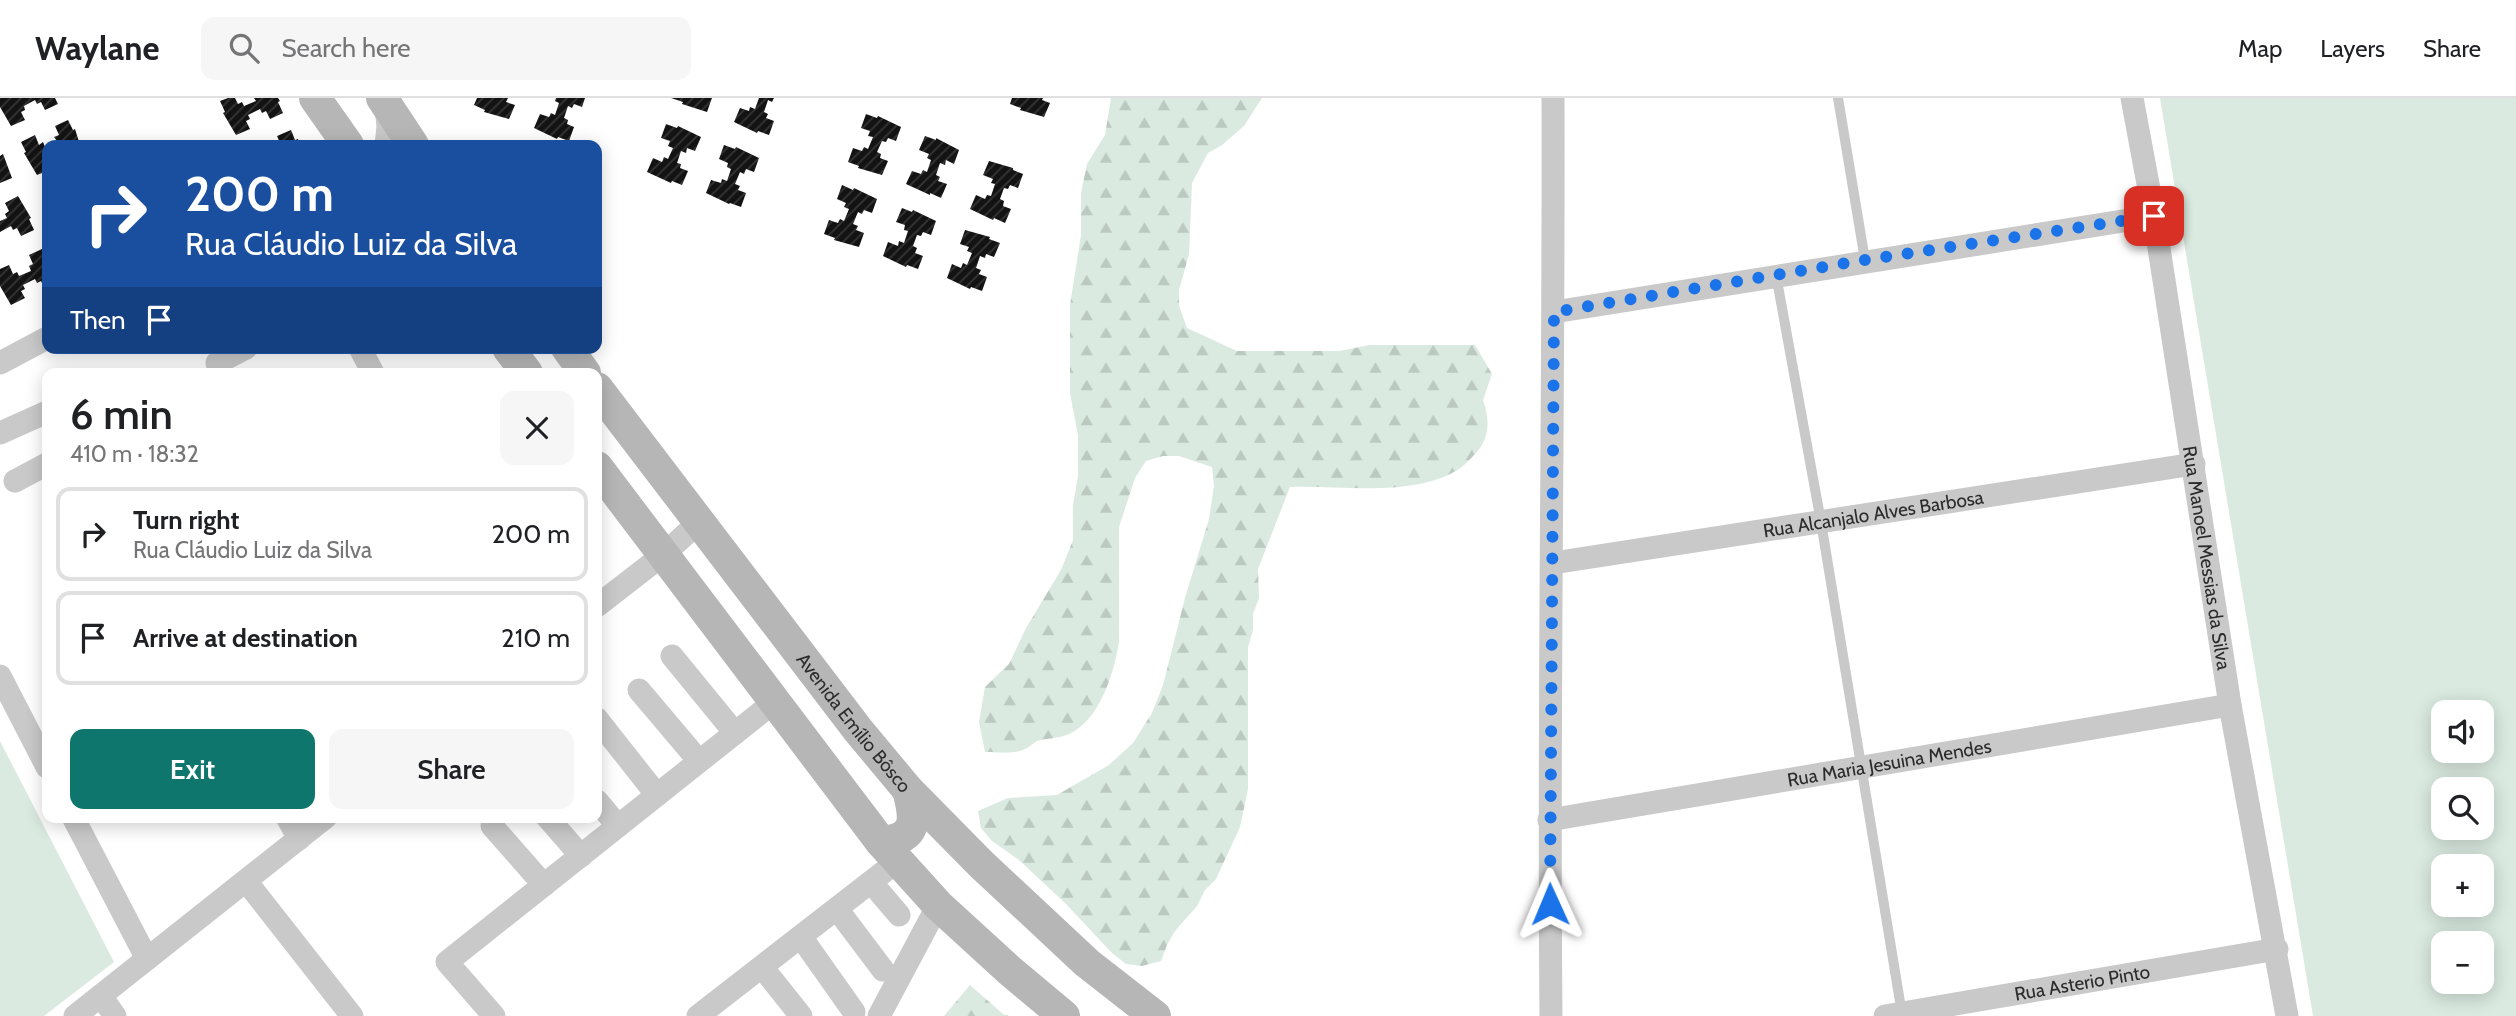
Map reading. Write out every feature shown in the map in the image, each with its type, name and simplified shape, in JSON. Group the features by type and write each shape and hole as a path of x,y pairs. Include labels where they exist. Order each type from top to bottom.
{"main road":[{"path":"315,98 344,140"},
{"path":"384,100 409,140"},
{"path":"513,354 523,368"},
{"path":"571,354 581,368"},
{"name":"Avenida Emílio Bôsco","path":"602,395 858,730 908,790 981,864 1097,969 1149,1012"},
{"path":"602,473 890,851 938,905 1064,1016"},
{"path":"890,851 912,828 913,808 908,790"}],"street":[{"path":"1551,1016 1549,820 1553,563 1553,98"},
{"name":"Rua Manoel Messias da Silva","path":"2132,98 2154,216 2230,705 2277,948 2287,1016"},
{"path":"384,100 388,127 387,140"},
{"path":"1554,312 1865,260 2154,216"},
{"path":"0,363 42,341"},
{"path":"215,361 232,354"},
{"path":"0,433 42,414"},
{"name":"Rua Alcanjalo Alves Barbosa","path":"1553,563 2194,464"},
{"path":"15,481 42,467"},
{"path":"602,602 664,554 699,522"},
{"path":"672,656 735,733"},
{"path":"0,676 42,757"},
{"path":"639,690 699,761"},
{"path":"495,1016 447,962 775,702"},
{"name":"Rua Maria Jesuina Mendes","path":"1549,820 2230,705"},
{"path":"602,725 657,795"},
{"path":"602,807 618,826"},
{"path":"76,823 147,959"},
{"path":"290,823 299,839"},
{"path":"75,1016 319,823"},
{"path":"552,823 580,856"},
{"path":"492,826 544,885"},
{"path":"698,1016 871,882 890,851"},
{"path":"246,881 352,1016"},
{"path":"871,882 899,915"},
{"path":"880,1016 938,905"},
{"path":"837,909 883,970"},
{"path":"801,937 854,1012"},
{"name":"Rua Asterio Pinto","path":"1897,1015 2277,948"},
{"path":"762,967 801,1016"},
{"path":"101,996 115,1016"}],"lane":[{"path":"1838,98 1865,260"},
{"path":"1776,275 1821,522 1897,1015"}],"green space":[{"path":"1111,98 1262,98 1244,126 1208,153 1192,183 1189,254 1179,290 1179,306 1187,328 1237,351 1340,351 1369,345 1475,345 1492,374 1483,400 1488,421 1484,442 1459,469 1421,484 1399,487 1290,487 1258,569 1259,598 1253,614 1253,630 1248,647 1248,789 1240,827 1216,879 1175,931 1161,961 1142,966 1126,964 1112,953 1066,904 1019,860 992,841 981,828 978,811 1008,798 1057,795 1109,765 1133,743 1152,713 1163,685 1209,519 1214,486 1212,467 1179,456 1163,456 1146,461 1135,478 1119,527 1119,642 1109,681 1097,707 1080,727 1069,734 1037,741 1019,751 985,752 979,722 985,687 1009,664 1026,628 1061,570 1073,540 1078,435 1070,393 1070,305 1081,235 1081,193 1087,164 1105,135"},
{"path":"2160,98 2516,98 2516,1016 2313,1016"},
{"path":"0,741 114,962 44,1016 0,1016"},
{"path":"970,985 1003,1014 1009,1016 944,1016"}],"building":[{"path":"0,98 55,98 58,104 45,110 41,102 37,104 35,100 24,106 25,110 21,112 25,120 11,126 0,107"},
{"path":"235,98 238,104 242,102 244,106 256,101 254,98 278,98 283,113 270,119 266,111 262,113 260,109 248,115 250,119 246,121 250,129 236,135 223,113 225,112 220,101"},
{"path":"477,98 508,98 506,102 515,105 509,119 484,112 485,110 474,105"},
{"path":"556,98 585,98 582,107 574,104 572,108 568,106 564,118 568,120 567,124 574,127 569,140 557,139 534,128 540,114 549,117 551,113 555,115 559,103 555,101"},
{"path":"671,98 712,98 707,112"},
{"path":"759,98 774,98 772,102 768,100 764,112 768,114 766,118 774,121 769,135 758,131 757,133 734,122 740,108 749,111 750,107 755,109"},
{"path":"1012,98 1043,98 1042,100 1050,103 1044,117 1020,110 1021,108 1010,104"},
{"path":"866,114 877,118 878,116 901,127 896,141 888,138 886,142 882,141 877,152 881,154 880,158 888,161 882,175 848,162 853,148 862,151 864,147 868,149 873,137 868,136 870,131 861,128"},
{"path":"68,120 78,140 56,140 54,137 59,135 55,126"},
{"path":"666,124 677,128 678,126 701,137 695,151 687,148 686,153 681,151 677,163 681,164 680,168 688,171 682,185 647,172 653,158 662,162 664,157 668,159 673,148 668,146 670,141 661,138"},
{"path":"291,130 295,140 279,140 277,136"},
{"path":"35,135 39,145 42,143 42,173 37,175 21,142"},
{"path":"925,136 936,138 959,150 954,164 946,160 945,165 940,163 936,175 940,177 938,181 947,184 941,198 906,184 912,171 921,174 923,170 927,172 931,160 927,158 929,154 919,150"},
{"path":"724,145 735,149 736,147 759,158 754,172 746,169 744,174 740,172 735,184 740,186 738,190 746,193 741,207 706,193 711,180 721,183 722,179 727,181 731,169 727,167 728,163 719,159"},
{"path":"3,154 12,178 0,183 0,156"},
{"path":"989,161 1023,174 1018,188 1010,185 1008,189 1004,188 1000,199 1004,201 1003,206 1011,209 1005,223 970,209 976,195 985,199 987,195 991,196 995,184 991,183 993,179 983,175"},
{"path":"842,185 877,199 872,213 864,210 862,214 858,212 853,224 858,226 856,230 864,233 859,247 834,240 835,238 824,234 829,220 838,223 840,219 844,221 849,209 844,207 846,203 837,199"},
{"path":"18,196 31,218 29,219 34,230 21,236 17,228 13,230 11,226 0,232 0,221 7,218 5,214 9,211 5,203"},
{"path":"902,208 936,221 931,235 923,232 921,236 917,235 913,246 917,248 915,253 923,256 918,269 907,265 906,267 883,256 888,242 898,246 899,241 904,243 908,231 904,230 905,225 896,222"},
{"path":"965,230 990,237 989,239 1000,243 994,257 986,254 985,258 980,256 976,268 981,270 979,274 987,277 982,291 971,287 970,289 947,278 952,264 961,268 963,263 967,265 972,253 967,251 969,247 960,244"},
{"path":"42,249 42,283 37,283 35,279 23,285 25,289 21,291 25,298 11,305 0,286 0,269 9,265 13,274 17,272 19,276 31,271 29,266 33,264 29,255"}],"route":[{"path":"1550,904 1554,312 1865,260 2154,216"}]}
